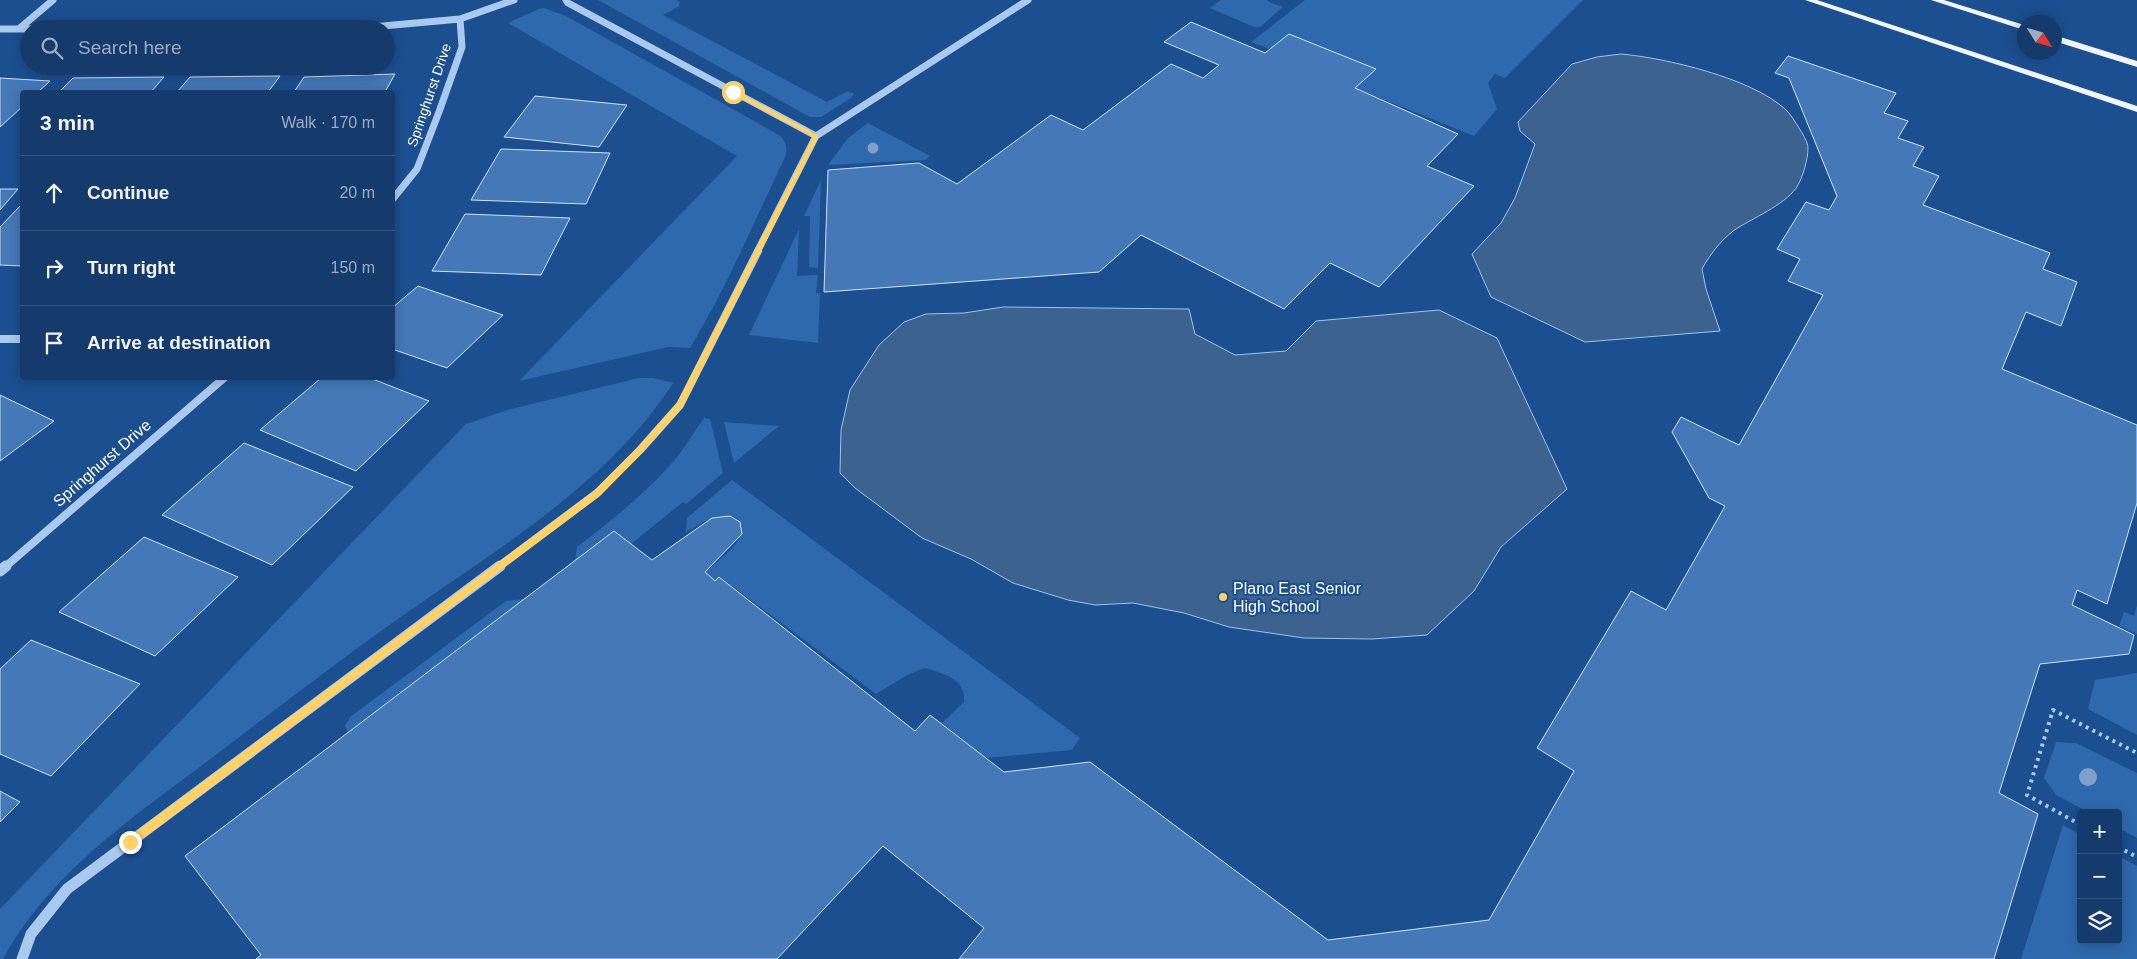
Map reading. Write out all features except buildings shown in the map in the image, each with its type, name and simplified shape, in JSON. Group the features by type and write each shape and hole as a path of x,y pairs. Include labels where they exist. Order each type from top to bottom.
{"main road":[{"path":"1809,0 2137,109"},
{"path":"1935,0 2017,26"},
{"path":"2062,41 2137,64"}],"street":[{"path":"29,20 53,0"},
{"path":"395,25 460,19 514,0"},
{"path":"566,0 568,3 816,136"},
{"path":"22,959 31,934 68,889 597,494 680,405 816,136 1028,0"},
{"name":"Springhurst Drive","path":"395,196 417,168 439,112 462,47 460,19"},
{"path":"0,29 20,28"},
{"path":"0,339 20,339"},
{"name":"Springhurst Drive","path":"0,571 222,380"}],"path":[{"path":"2077,823 2027,795 2053,710 2137,753"},
{"path":"2122,848 2137,857"}],"shaded area":[{"path":"598,0 676,0 680,2 679,6 663,15 827,102 846,92 854,93 851,98 821,117 810,117"},
{"path":"1221,0 1268,0 1283,7 1260,27 1254,27 1210,8"},
{"path":"1305,0 1583,0 1505,78 1495,74 1488,83 1497,109 1474,136 1355,88 1375,69 1289,34 1270,49 1251,42"},
{"path":"544,8 566,16 779,135 785,142 786,155 728,277 690,348 668,347 519,381 737,156 508,23"},
{"path":"1621,54 1661,60 1707,71 1751,88 1770,98 1787,111 1807,143 1808,152 1805,167 1794,191 1780,203 1728,235 1713,251 1702,269 1706,289 1720,331 1585,342 1491,297 1472,254 1501,223 1515,198 1535,144 1520,131 1518,122 1572,64 1597,57"},
{"path":"868,123 930,156 925,160 828,165 848,138"},
{"path":"821,180 818,268 809,267 810,216 804,216"},
{"path":"799,229 797,276 818,275 816,293 820,293 818,343 749,335"},
{"path":"1003,307 1189,309 1195,334 1235,355 1286,351 1316,321 1439,310 1497,338 1567,489 1501,547 1474,591 1427,635 1372,639 1304,638 1229,627 1184,613 1133,603 1095,605 1068,600 1013,583 971,559 922,538 855,488 840,473 841,430 850,390 879,345 904,322 926,314 964,313"},
{"path":"639,378 653,378 673,383 648,417 620,449 589,479 523,532 360,646 110,836 62,880 20,931 3,959 0,959 0,909 466,424 507,410"},
{"path":"704,418 710,419 723,473 686,504 683,502 631,544 575,561 577,547 657,479 680,453"},
{"path":"724,422 779,426 734,463"},
{"path":"732,480 1080,738 1072,750 986,758 942,723 964,702 964,694 961,687 952,678 925,668 907,675 876,694 720,577 715,581 705,572 733,547 741,532 741,525 736,518 723,516 710,519 686,532 687,518"},
{"path":"524,599 348,732 345,726 350,717 506,601"},
{"path":"2137,605 2137,634 2119,626 2124,612 2134,616"},
{"path":"2137,673 2137,735 2088,709 2095,680"},
{"path":"2056,742 2076,743 2137,773 2137,838 2122,830 2122,809 2082,809 2056,795 2044,778"},
{"path":"2063,825 2077,833 2077,944 2122,944 2122,858 2137,866 2137,959 2021,959"}],"place":[{"name":"Plano East Senior High School","path":"1223,597"}],"route":[{"path":"130,842 597,494 680,405 816,136 733,92"}]}
